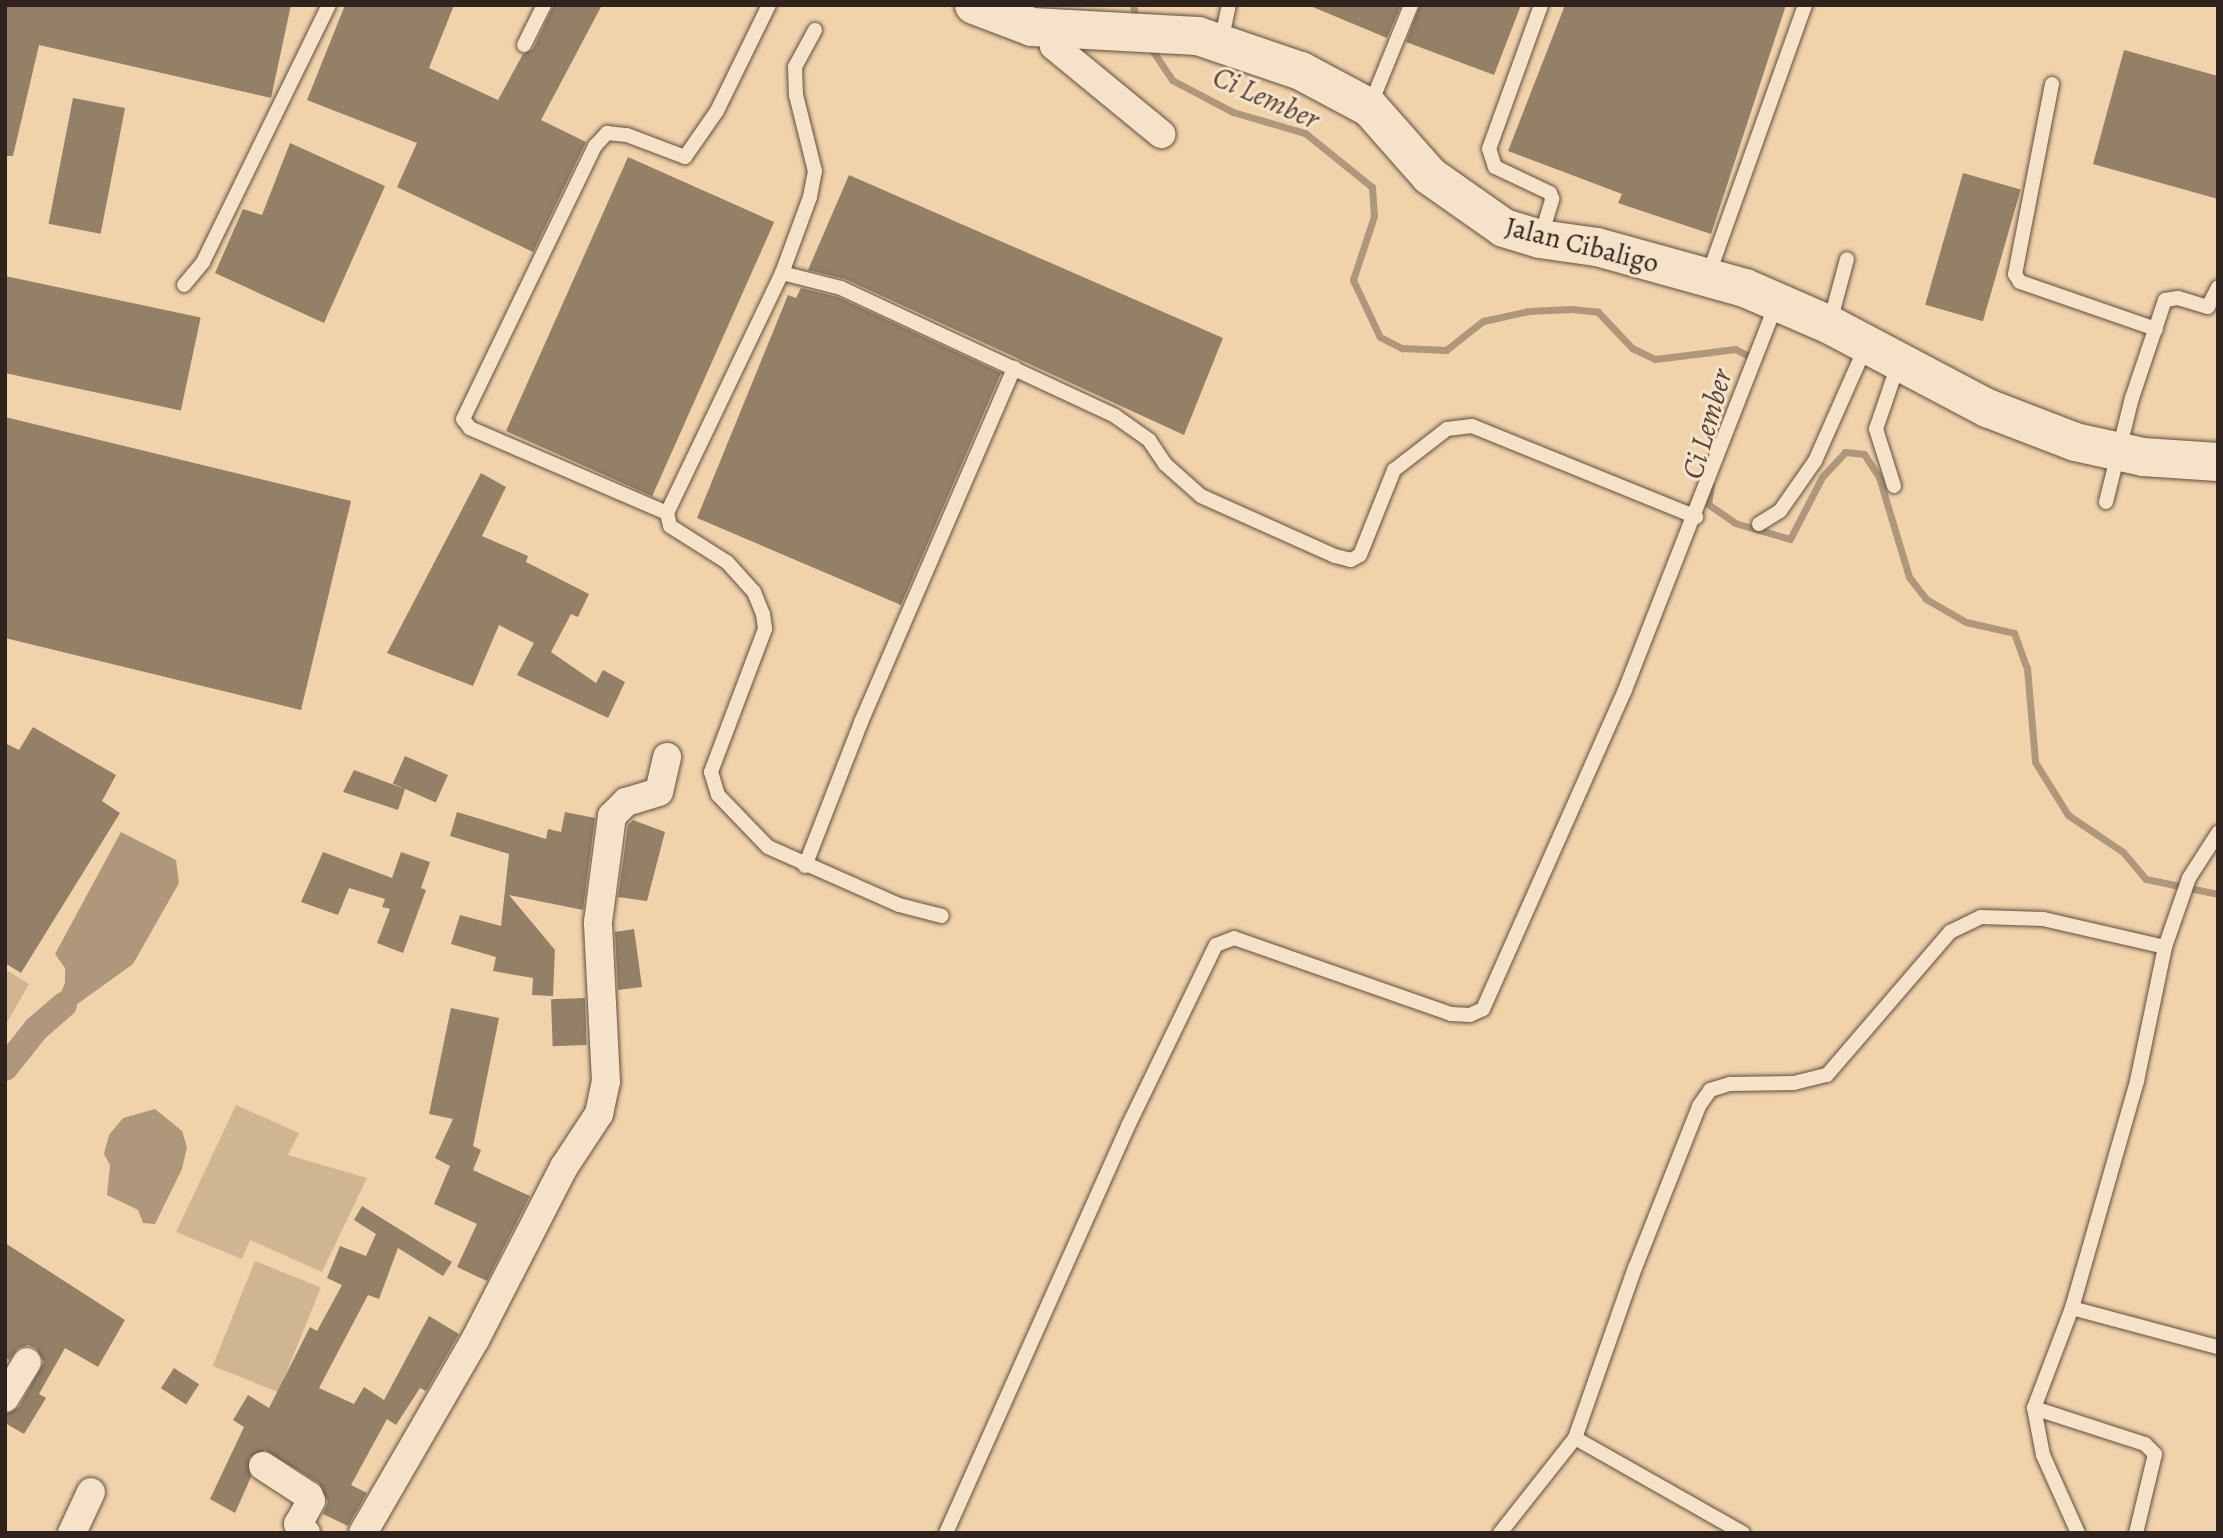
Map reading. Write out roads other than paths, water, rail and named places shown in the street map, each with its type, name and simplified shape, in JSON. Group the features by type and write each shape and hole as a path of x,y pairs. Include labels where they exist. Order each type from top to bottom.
{"main road":[{"name":"Jalan Cibaligo","path":"974,5 1010,21 1052,30 1198,36 1301,71 1370,108 1430,177 1458,200 1504,228 1540,239 1597,247 1708,276 1829,326 2032,428 2119,453 2218,462"}],"street":[{"path":"1052,30 1054,46 1161,134"},
{"path":"363,1533 475,1339 564,1167 599,1114 606,1082 598,922 612,817 626,802 659,792 667,757"},
{"path":"5,1398 27,1362"},
{"path":"263,1466 309,1496 311,1501 298,1524 306,1533"},
{"path":"72,1533 91,1492"}],"lane":[{"path":"184,285 202,262 329,5"},
{"path":"524,45 544,5"},
{"path":"667,513 470,428 463,419 595,146 607,133 627,135 685,157 717,111 769,5"},
{"path":"1221,42 1229,5"},
{"path":"1370,108 1411,5"},
{"path":"1540,239 1552,199 1550,193 1496,167 1489,149 1541,5"},
{"path":"1708,276 1805,5"},
{"path":"815,30 795,67 796,95 815,171 782,273 667,513 670,526 727,562 754,592 763,614 765,629 711,772 718,795 768,847 805,866 899,905 942,916"},
{"path":"2052,84 2015,274 2020,282 2156,329"},
{"path":"1829,326 1846,259"},
{"path":"782,273 841,288 1014,368 1135,428 1165,464 1201,496 1351,560 1363,549 1394,470 1447,429 1472,426 1696,517"},
{"path":"2106,502 2165,300 2178,298 2208,307 2218,287"},
{"path":"946,1533 1128,1126 1216,945 1234,937 1451,1014 1470,1015 1483,1009 1625,690 1696,517 1777,303"},
{"path":"1883,352 1876,429 1894,486"},
{"path":"1759,524 1780,511 1815,461 1883,352"},
{"path":"805,866 861,722 1014,368"},
{"path":"2078,1533 2043,1455 2034,1408 2072,1308 2137,1081 2165,947 2189,878 2218,832"},
{"path":"1500,1533 1575,1438 1640,1255 1699,1105 1710,1090 1730,1084 1794,1083 1827,1075 1950,932 1981,917 2043,919 2165,947"},
{"path":"2072,1308 2218,1347"},
{"path":"2034,1408 2145,1444 2155,1454 2136,1533"},
{"path":"1575,1438 1743,1533"}],"waterway":[{"name":"Ci Lember","path":"1133,5 1136,21"},
{"name":"Ci Lember","path":"1150,47 1172,80 1233,112 1305,133 1372,187 1374,216 1353,280 1380,337 1402,348 1446,350 1483,321 1529,311 1571,309 1598,312 1632,348 1655,359 1735,349 1751,357 1750,361"},
{"name":"Ci Lember","path":"1711,485 1708,504 1735,523 1790,539 1822,477 1845,452 1864,454 1879,477 1909,577 1926,599 1966,622 2014,633 2027,668 2035,762 2068,815 2123,852 2146,879 2218,894"},
{"path":"5,1068 36,1029 64,1005"}]}
